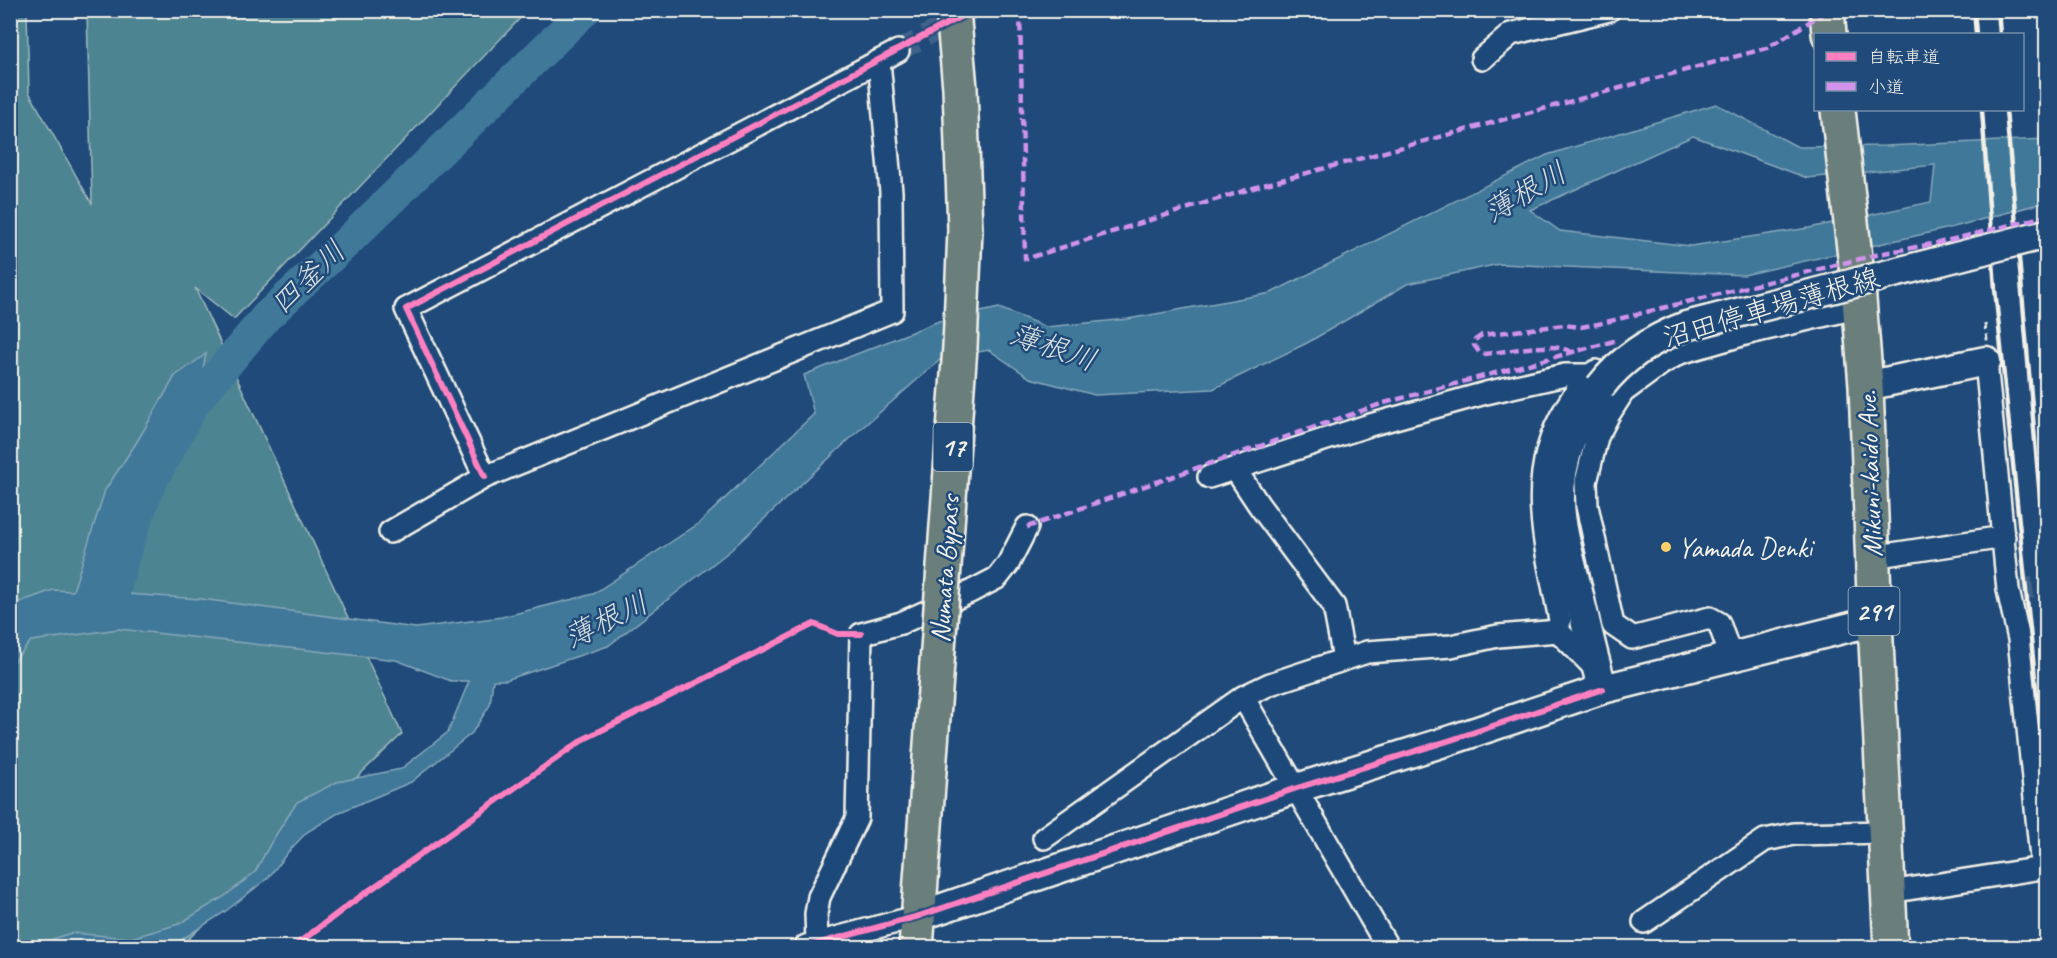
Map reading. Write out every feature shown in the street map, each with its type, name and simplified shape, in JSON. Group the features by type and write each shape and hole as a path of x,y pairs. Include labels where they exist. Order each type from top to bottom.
{"highway":[{"name":"Numata Bypass","path":"917,932 960,347 965,230 960,88 953,10"},
{"path":"1827,10 1829,33"},
{"name":"Mikuni-kaido Ave.","path":"1838,111 1857,274 1866,387 1891,948"}],"main road":[{"name":"沼田停車場薄根線","path":"1600,680 1564,533 1560,501 1564,464 1569,446 1594,381 1616,369 1640,349 1686,326 2046,234"},
{"path":"1866,387 1986,362"},
{"path":"917,932 1297,788 1451,740 1600,680 1731,657 1875,621"}],"street":[{"path":"1482,60 1511,34 1609,10"},
{"path":"485,477 406,309 898,51"},
{"path":"390,532 485,477 892,311 891,192 879,61"},
{"path":"1731,657 1719,623 1710,618 1632,638 1613,626 1587,506 1586,482 1598,437 1623,392 1680,353 1749,333 1860,307"},
{"path":"1888,892 2042,868 2019,639 2010,590 1986,362"},
{"path":"1558,631 1560,620 1541,519 1540,489 1548,450 1560,417 1594,381 1598,370 1661,364"},
{"path":"1209,477 1370,425 1486,393 1564,375 1594,381"},
{"path":"1235,469 1334,606 1344,659"},
{"path":"917,932 811,946 819,897 857,818 861,634 901,623 997,578 1008,564 1027,527"},
{"path":"1872,557 2004,537"},
{"path":"1044,838 1244,697 1270,684 1367,652 1450,646 1498,636 1558,631"},
{"path":"1558,631 1600,680"},
{"path":"1244,697 1388,948"},
{"path":"1644,922 1765,840 1794,834 1885,832"}],"green space":[{"path":"10,11 27,11 29,92 92,204 87,11 527,11 234,319 195,288 402,734 180,947 11,947"}],"water":[{"name":"薄根川","path":"1716,104 1798,147 1885,146 2046,139 2046,202 1950,228 1744,275 1499,264 1407,284 1307,343 1213,389 1095,395 1030,378 989,350 941,359 856,433 731,550 608,646 506,680 493,680 490,705 472,733 411,782 340,812 307,832 269,877 226,911 181,940 139,947 29,947 71,933 131,938 179,924 225,896 255,872 297,802 337,782 401,769 448,732 469,681 451,681 396,660 119,629 31,641 11,665 11,605 53,590 73,591 105,490 138,440 175,376 206,354 202,373 166,425 116,532 112,593 201,599 416,628 502,617 593,594 698,524 814,414 804,375 939,321 999,308 1046,327 1128,319 1271,293 1547,155","holes":["1693,136 1807,178 1935,165 1931,202 1809,228 1691,246 1560,231 1530,210"]}],"waterway":[{"name":"四釜川","path":"112,600 125,551 147,490 194,403 266,317 347,242 585,10"}],"tunnel":[{"path":"898,51 973,10"},
{"path":"2012,590 2046,586"}],"railway":[{"path":"1974,10 1976,33"},
{"path":"1998,10 2000,33"},
{"path":"1982,111 1995,289 2046,785"},
{"path":"2006,111 2046,566"}],"marked path":[{"path":"1020,10 1025,259 1263,185 1767,48 1827,11"},
{"path":"1572,352 1553,347 1542,347 1485,354 1479,352 1474,345 1475,340 1482,335 1564,325 1581,327 1598,324 1884,253 1938,243 2046,216"},
{"path":"1027,527 1384,403 1614,341"}],"cycle path":[{"path":"485,477 406,309 973,10"},
{"path":"292,948 350,904 584,739 814,624 838,634 861,634"},
{"path":"802,948 919,916 1297,788 1603,689"}],"place":[{"name":"Yamada Denki","path":"1666,547"}]}
